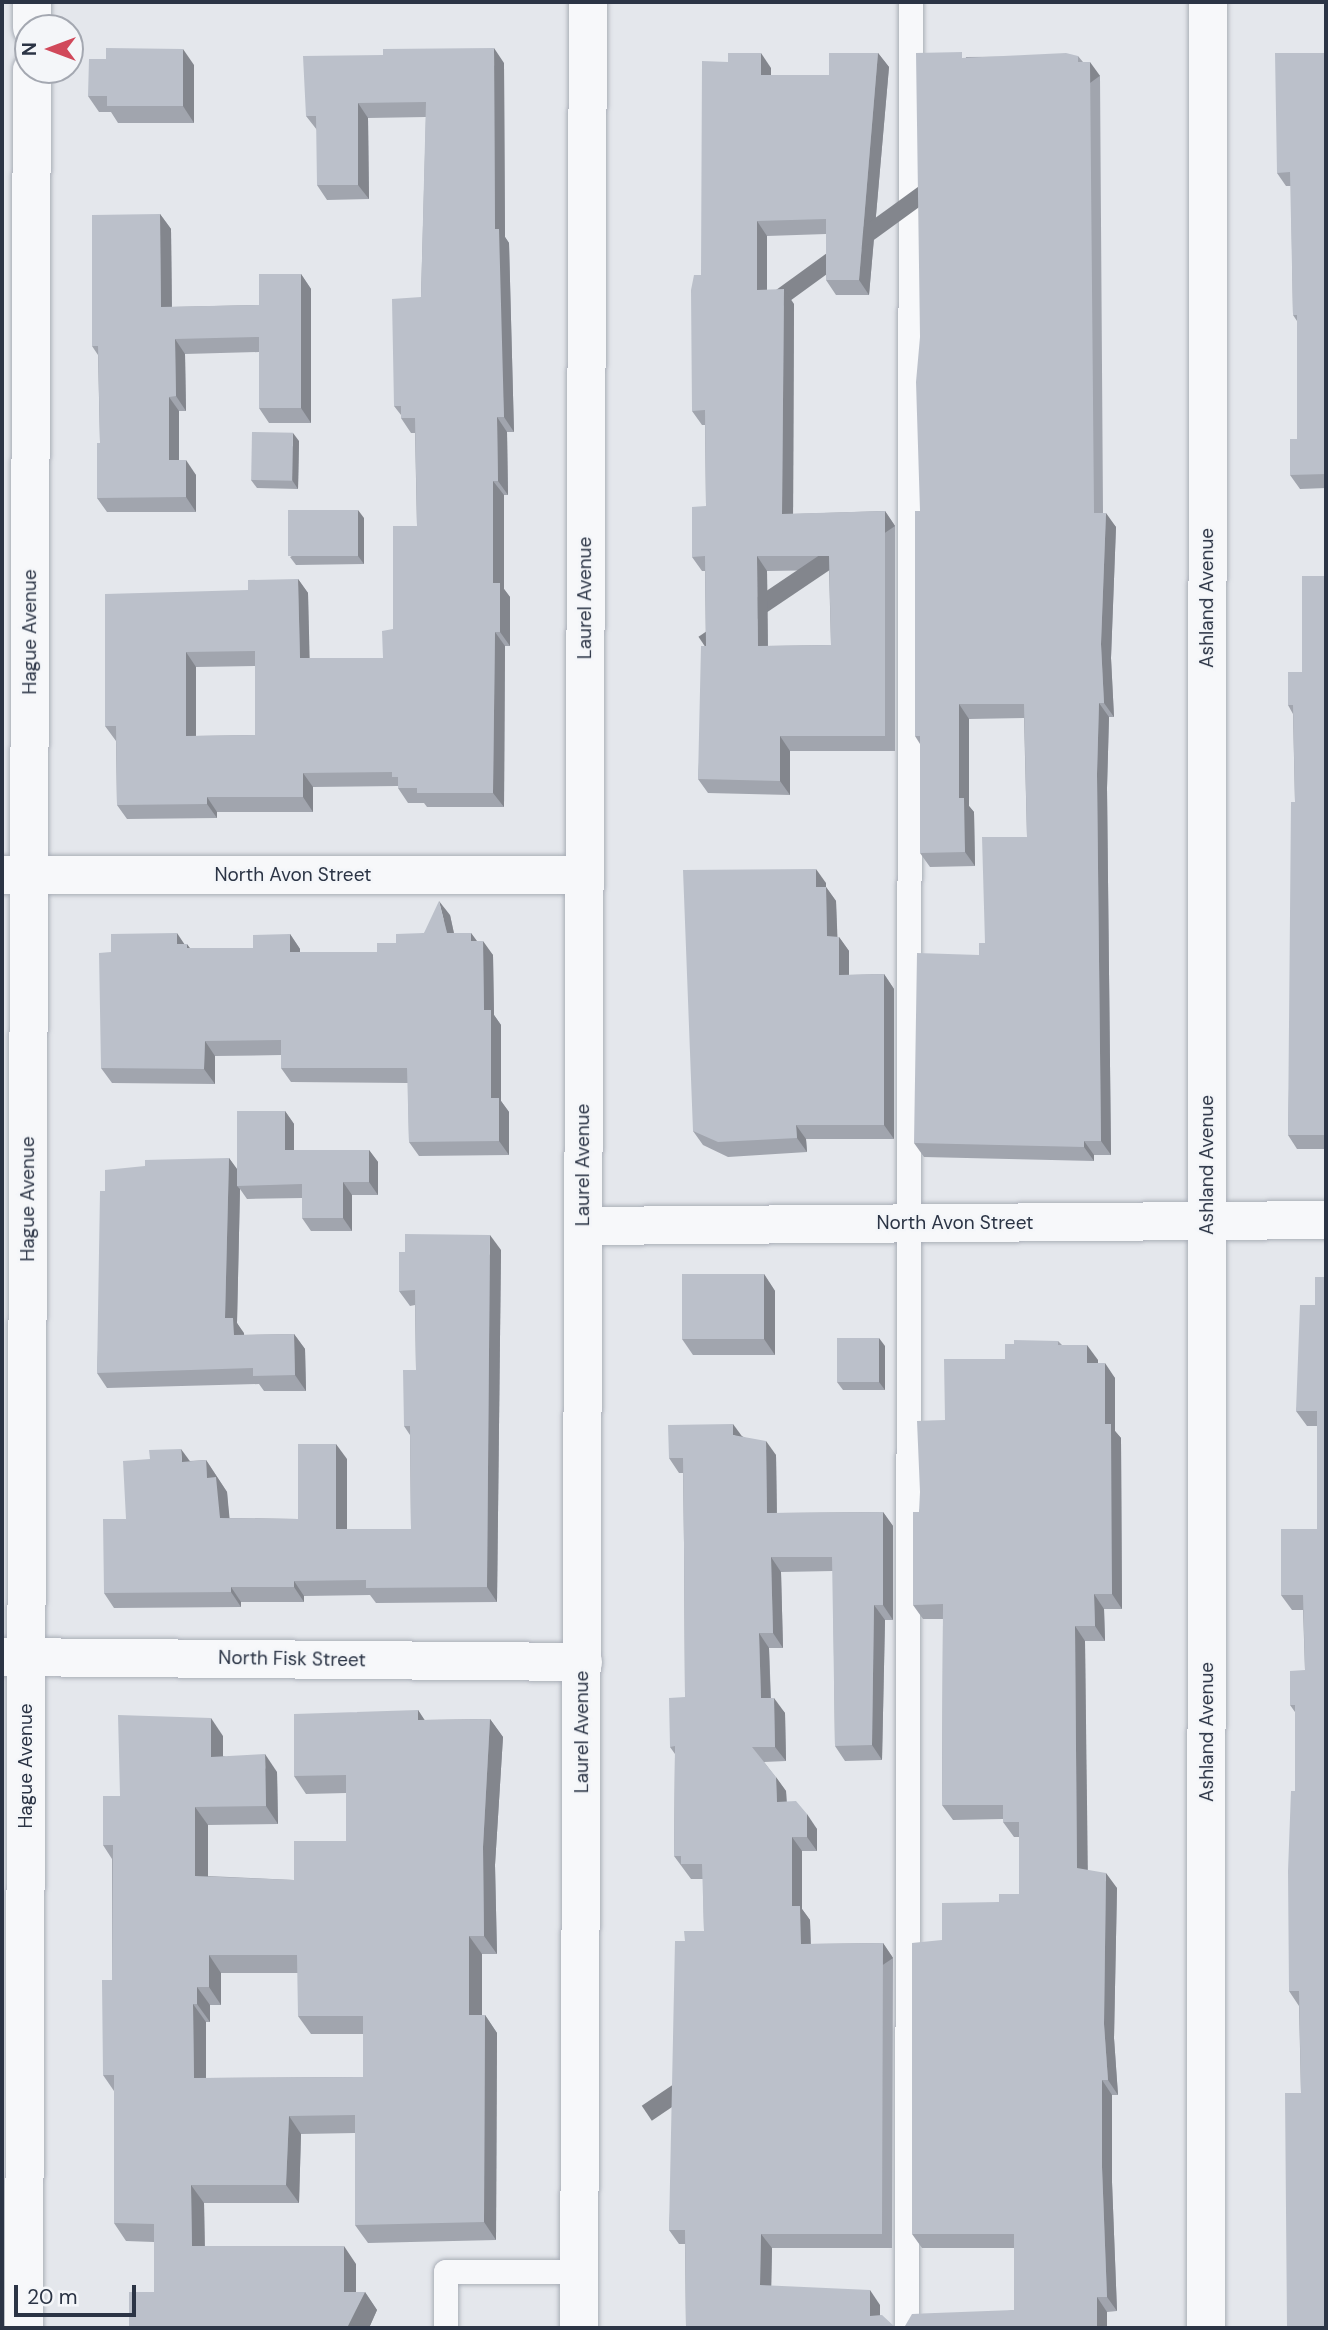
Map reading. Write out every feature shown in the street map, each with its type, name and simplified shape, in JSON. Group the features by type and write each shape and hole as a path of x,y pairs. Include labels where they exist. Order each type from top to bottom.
{"street":[{"name":"Laurel Avenue","path":"579,2328 588,2"},
{"name":"Ashland Avenue","path":"1206,2328 1208,2"},
{"name":"Hague Avenue","path":"24,2328 14,1657 15,875 32,84"},
{"name":"North Avon Street","path":"15,875 584,875"},
{"name":"North Avon Street","path":"583,1226 1326,1220"},
{"name":"North Fisk Street","path":"14,1657 583,1662"}],"lane":[{"path":"907,2328 906,1223 911,2"},
{"path":"446,2328 446,2272 579,2272"}],"building":[{"path":"106,48 183,49 183,106 107,106 107,96 88,96 89,59 106,59"},
{"path":"494,48 495,229 499,229 504,417 497,417 498,481 493,481 493,583 500,583 500,632 495,632 493,793 417,793 417,788 398,788 398,777 392,777 392,772 303,773 303,797 207,797 207,804 117,805 116,726 105,726 105,594 248,590 248,580 298,579 300,658 383,658 382,631 393,629 393,526 417,526 415,418 401,418 401,406 394,406 392,299 421,297 426,102 358,103 358,185 317,185 316,116 306,116 303,56 383,55 383,49","holes":["255,651 255,735 186,736 186,652"]},
{"path":"962,52 962,58 1066,53 1078,56 1078,62 1090,62 1094,513 1106,513 1101,644 1104,703 1099,703 1097,774 1101,1141 1084,1141 1084,1147 914,1143 917,953 979,955 979,943 985,943 982,837 1027,837 1024,704 959,704 959,798 964,798 965,852 920,853 920,736 915,736 915,511 920,511 916,382 920,337 916,53"},
{"path":"728,53 761,53 761,75 829,75 829,53 878,53 859,280 826,280 826,219 757,221 757,290 784,289 782,514 885,511 885,736 780,736 780,781 698,779 701,646 706,646 705,556 692,557 692,507 706,506 705,410 692,411 691,290 694,275 701,275 702,61 728,62","holes":["757,556 829,556 831,645 758,646"]},
{"path":"1275,53 1326,53 1326,474 1290,475 1290,439 1297,439 1297,315 1293,315 1290,172 1277,173"},
{"path":"160,214 161,307 259,305 259,274 301,274 301,408 259,408 259,337 175,339 176,396 169,397 169,460 186,460 186,497 97,498 97,443 100,443 98,346 92,346 92,215"},
{"path":"252,432 293,433 292,481 251,480"},
{"path":"288,510 358,510 358,556 288,556"},
{"path":"1302,576 1326,576 1326,1135 1288,1135 1291,802 1295,802 1293,705 1288,705 1288,672 1302,672"},
{"path":"816,869 816,887 826,887 827,936 839,937 839,975 884,974 884,1125 796,1125 797,1138 718,1142 693,1131 683,870"},
{"path":"439,901 447,933 471,933 471,941 483,941 484,1010 491,1010 491,1098 499,1098 499,1141 409,1142 407,1068 281,1068 281,1040 205,1041 204,1069 101,1068 99,953 111,952 111,934 177,933 177,944 187,944 187,948 253,948 253,935 290,934 290,952 377,952 377,943 396,943 396,934 424,933"},
{"path":"237,1111 285,1111 285,1150 369,1150 369,1182 343,1182 343,1218 302,1218 302,1184 237,1186"},
{"path":"229,1158 225,1318 233,1318 234,1335 294,1334 295,1375 253,1376 253,1368 97,1373 100,1191 105,1191 105,1170 145,1166 145,1160"},
{"path":"405,1234 490,1235 487,1587 366,1588 366,1580 294,1581 294,1587 231,1587 231,1592 104,1593 103,1519 126,1519 123,1461 150,1459 149,1450 181,1449 182,1462 206,1460 207,1478 216,1477 220,1518 298,1519 298,1444 336,1444 336,1529 411,1529 410,1426 404,1426 403,1370 416,1370 415,1290 399,1291 399,1252 405,1252"},
{"path":"682,1274 764,1274 764,1339 682,1339"},
{"path":"1315,1277 1326,1277 1326,2328 1287,2328 1285,2093 1301,2093 1299,1991 1289,1991 1288,1871 1291,1791 1295,1791 1295,1705 1290,1705 1290,1671 1305,1670 1303,1595 1281,1595 1281,1529 1317,1529 1317,1411 1296,1411 1300,1305 1315,1305"},
{"path":"837,1338 879,1338 879,1382 837,1382"},
{"path":"1014,1340 1087,1345 1087,1363 1105,1363 1105,1424 1111,1424 1112,1594 1094,1594 1095,1626 1075,1626 1077,1868 1106,1873 1104,2024 1108,2080 1102,2080 1102,2167 1107,2297 1097,2297 1097,2328 896,2328 905,2326 912,2314 1014,2310 1014,2234 912,2234 912,1943 942,1940 942,1903 999,1902 999,1894 1019,1894 1019,1822 1003,1822 1003,1805 942,1805 943,1604 913,1605 913,1512 919,1512 920,1492 917,1421 945,1420 944,1359 1005,1359 1005,1344 1014,1344"},
{"path":"733,1424 733,1435 766,1441 767,1513 883,1512 883,1605 874,1605 872,1745 835,1746 832,1557 771,1557 773,1633 759,1633 761,1698 774,1698 775,1747 752,1747 776,1777 777,1802 796,1801 807,1814 807,1837 792,1837 792,1906 800,1906 801,1944 883,1943 882,2234 761,2234 760,2285 870,2290 870,2316 882,2315 896,2328 686,2328 685,2230 669,2230 675,1941 685,1941 684,1931 704,1931 702,1864 681,1864 681,1856 674,1856 675,1746 670,1747 669,1698 685,1697 683,1458 669,1458 668,1425"},
{"path":"418,1710 418,1720 490,1719 483,1847 484,1936 469,1936 469,2015 485,2015 484,2222 355,2225 355,2115 289,2116 286,2185 191,2185 192,2246 344,2246 344,2292 365,2292 347,2328 129,2328 129,2292 154,2292 154,2224 114,2223 114,2075 103,2075 102,1980 112,1980 113,1845 103,1845 103,1796 120,1796 118,1715 211,1718 211,1757 265,1754 266,1806 195,1807 195,1876 294,1880 294,1841 346,1841 346,1775 294,1776 294,1714","holes":["209,1955 297,1955 298,2016 363,2016 363,2077 194,2078 193,2004 197,2004 197,1987 209,1987"]}]}
